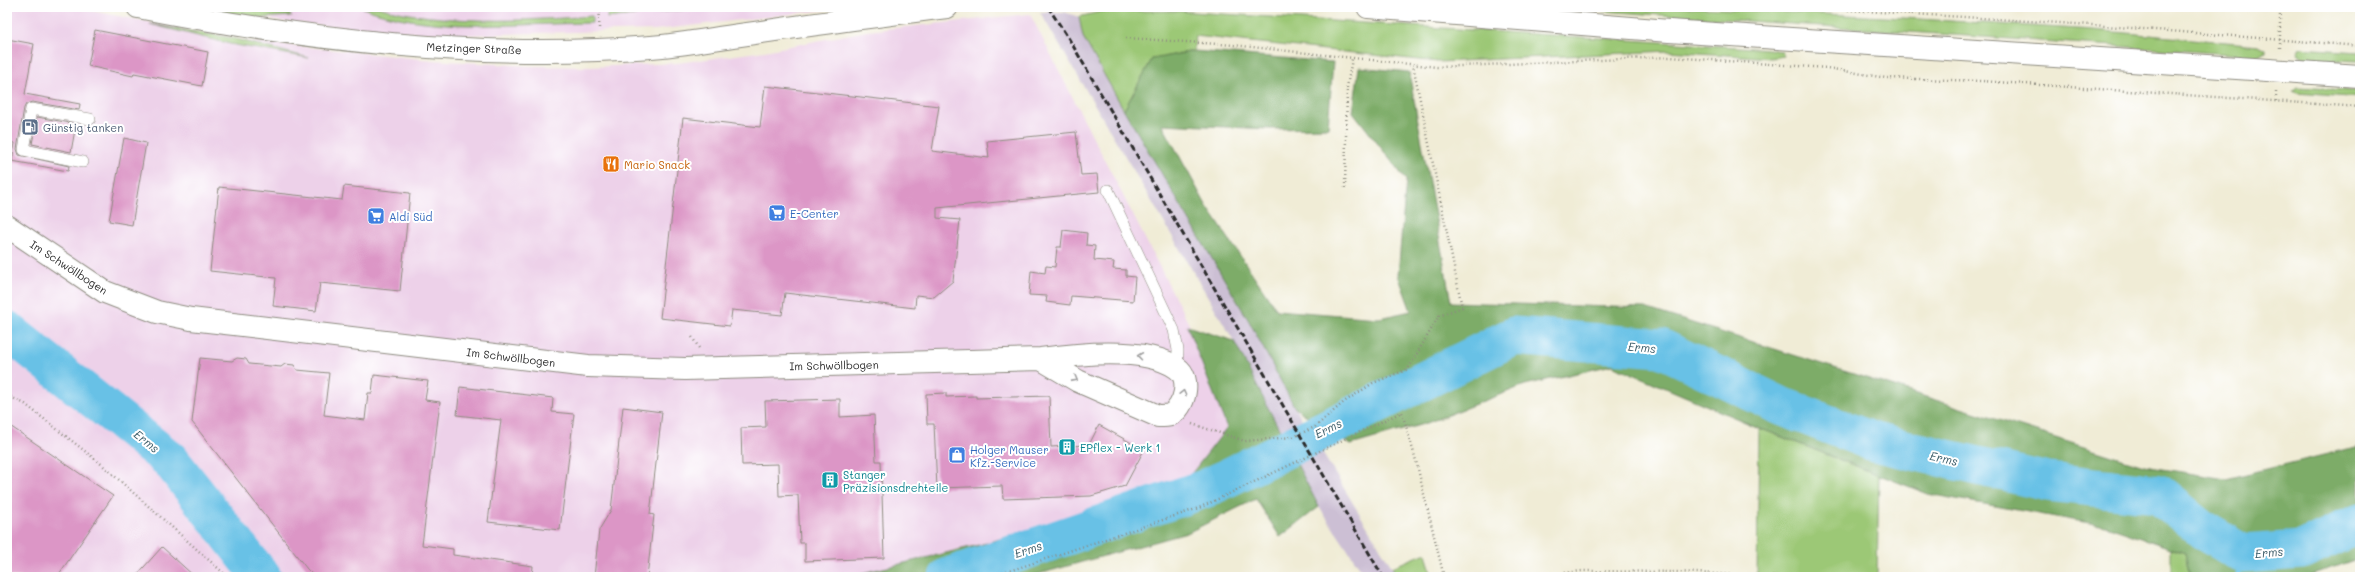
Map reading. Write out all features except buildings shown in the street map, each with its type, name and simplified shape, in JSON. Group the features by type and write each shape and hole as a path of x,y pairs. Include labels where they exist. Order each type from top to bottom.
{"street":[{"name":"Metzinger Straße","path":"138,7 246,27 379,43 498,49 600,50 653,47 947,7"},
{"path":"1368,7 1445,10 1669,31 2360,76"},
{"name":"Im Schwöllbogen","path":"7,226 105,292 157,312 191,319 588,366 685,369 1041,359 1094,353 1149,357 1177,368"},
{"path":"1041,359 1078,381 1158,416 1169,415 1180,406 1185,390 1184,378 1177,368"}],"lane":[{"path":"83,162 24,150 31,109 90,119"},
{"path":"1108,190 1174,330 1178,350 1177,368"}],"path":[{"path":"599,28 600,7"},
{"path":"1800,7 2093,25 2280,41 2360,46"},
{"path":"1910,7 1910,13"},
{"path":"2280,7 2280,41"},
{"path":"1126,38 1233,45 1437,67 1670,57 1827,68 1886,78 1982,81 2360,107"},
{"path":"1345,188 1346,87 1352,59"},
{"path":"1169,415 1245,441 1293,437 1315,427 1344,402 1373,383 1408,370 1439,316 1462,307 1413,65"},
{"path":"7,395 25,404 100,463 228,577"},
{"path":"991,577 1200,508 1402,412 1415,457 1444,577"},
{"path":"1582,571 1582,577"},
{"path":"1525,577 1582,571 1677,572 1780,577"}],"shaded area":[{"path":"7,7 71,7 249,41 431,60 529,66 591,67 678,63 765,51 867,31 1030,14 1196,338 1231,429 1185,488 983,546 852,577 7,577"},
{"path":"211,7 852,7 655,30 459,35 380,31 285,22"},
{"path":"1040,12 1064,12 1079,17 1083,37 1124,110 1249,321 1295,408 1398,577 1366,577 1319,507 1234,341"}],"green space":[{"path":"190,7 240,7 289,13 292,16 258,18"},
{"path":"378,7 428,17 456,19 512,20 592,16 592,23 506,25 446,24 389,16 363,8"},
{"path":"641,7 709,7 607,18 608,11 637,9"},
{"path":"1544,7 1685,7 1904,18 2093,30 2259,45 2266,49 2266,52 2260,56"},
{"path":"1103,11 1177,11 1769,49 1781,51 1784,56 1771,58 1669,51 1438,62 1195,36 1194,51 1152,59 1124,110 1083,37 1079,17"},
{"path":"150,24 232,38 309,58 230,44"},
{"path":"2300,48 2360,52 2360,61 2303,59 2297,54"},
{"path":"1194,51 1333,62 1328,128 1269,129 1162,124 1206,205 1277,310 1379,318 1411,311 1398,275 1406,180 1353,112 1359,67 1409,72 1451,302 1645,308 2144,466 2226,479 2360,446 2360,558 2305,577 2190,577 2185,553 2106,526 1928,494 1759,428 1612,365 1525,385 1427,423 1351,445 1295,408 1249,321 1124,110 1152,59"},
{"path":"2298,87 2360,91 2360,98 2298,93 2293,91"},
{"path":"1187,326 1234,341 1319,507 1280,537 1256,499 1187,533 1028,577 846,577 979,545 1181,487 1227,428"},
{"path":"1759,428 1879,475 1877,577 1757,577"},
{"path":"2171,548 2185,553 2190,577 2171,577"},
{"path":"1426,553 1432,577 1398,577 1392,567"}],"waterway":[{"name":"Erms","path":"7,330 170,460 262,577"},
{"name":"Erms","path":"948,577 1207,488 1514,336 1661,348 1781,406 1874,442 2048,482 2159,494 2203,530 2243,554 2301,550 2360,523"},
{"path":"2238,577 2243,554"}],"railway":[{"path":"1048,7 1069,39 1383,577"}],"place":[{"name":"Günstig tanken","path":"30,127"},
{"name":"Mario Snack","path":"611,164"},
{"name":"E-Center","path":"777,213"},
{"name":"Aldi Süd","path":"376,216"},
{"name":"EPflex - Werk 1","path":"1067,447"},
{"name":"Holger Mauser Kfz.-Service","path":"957,455"},
{"name":"Stanger Präzisionsdrehteile","path":"830,480"}]}
